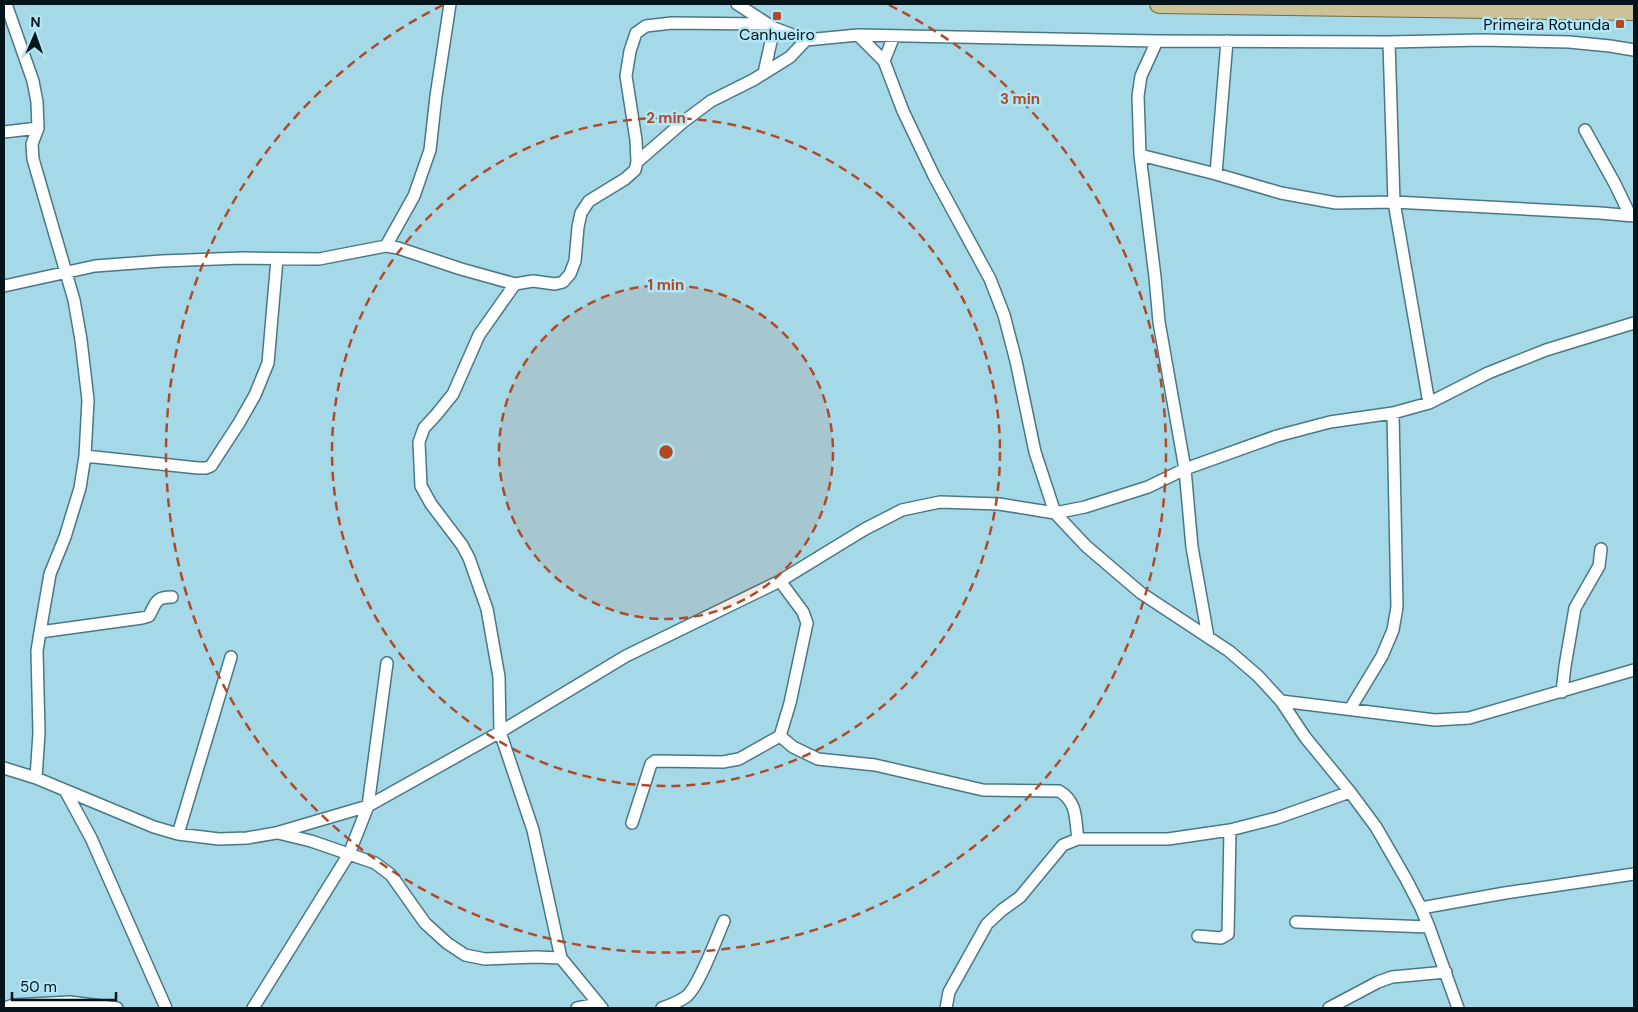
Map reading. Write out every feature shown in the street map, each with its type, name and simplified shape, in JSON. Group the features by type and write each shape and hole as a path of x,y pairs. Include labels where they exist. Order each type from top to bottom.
{"main road":[{"path":"1160,4 1634,11"}],"street":[{"path":"6,4 33,81 37,102 38,128 32,144 33,159 74,300 88,400 85,456 80,488 65,537 50,574 40,632 38,651 39,734 36,778"},
{"path":"386,246 414,196 430,150 450,4"},
{"path":"737,4 771,26 806,40 858,35 1156,41 1389,42 1482,40 1569,42 1634,50"},
{"path":"4,286 96,266 242,258 319,259 386,246 515,284 533,281 555,284 564,282 570,274 575,261 580,212 589,201 625,179 634,170 637,162 636,140 626,76 630,51 636,33 646,26 672,24 771,26"},
{"path":"764,73 771,26"},
{"path":"858,35 884,61 904,111 934,176 990,279 1004,315 1016,361 1035,452 1055,513 1086,546 1141,593 1228,651 1258,676 1281,701 1305,736 1376,827 1421,908 1458,1008"},
{"path":"884,61 894,36"},
{"path":"637,162 711,101 790,57 806,40"},
{"path":"1156,41 1141,76 1138,96 1140,155 1159,322 1186,469 1192,547 1208,637"},
{"path":"1216,174 1227,41"},
{"path":"1389,42 1394,202 1429,403"},
{"path":"4,132 38,128"},
{"path":"1584,130 1632,215"},
{"path":"1140,155 1281,193 1336,203 1394,202 1632,215"},
{"path":"85,456 198,468 211,466 255,395 268,363 278,259"},
{"path":"515,284 478,335 453,394 424,428 419,442 420,486 462,545 469,558 486,609 499,677 500,732 533,830 560,958 600,1006"},
{"path":"4,768 36,778 154,827 178,834 218,839 247,838 276,833 368,806 500,732 626,656 780,581 865,529 902,510 940,502 999,504 1055,513 1085,507 1148,487 1186,469 1278,436 1330,422 1393,413 1429,403 1488,373 1546,350 1634,323"},
{"path":"1350,709 1382,656 1393,630 1397,607 1393,413"},
{"path":"1562,692 1575,608 1599,566 1601,549"},
{"path":"632,823 651,764 655,761 723,762 739,759 780,736 790,703 807,623 803,612 780,581"},
{"path":"40,632 142,618 149,616 157,599 172,597"},
{"path":"178,834 230,656"},
{"path":"253,1008 349,854 368,806 387,663"},
{"path":"1281,701 1436,720 1469,718 1634,670"},
{"path":"780,736 793,747 818,759 875,765 983,790 1059,791 1066,795 1072,803 1078,839"},
{"path":"66,792 98,856 166,1008"},
{"path":"946,1008 950,992 987,924 1020,897 1063,845 1078,839 1168,839 1230,830 1277,818 1350,792"},
{"path":"1198,936 1221,938 1228,934 1230,830"},
{"path":"276,833 311,841 375,863 391,876 425,923 447,943 465,955 485,959 560,958"},
{"path":"1421,908 1505,893 1634,874"},
{"path":"662,1008 674,1004 688,995 698,980 724,921"},
{"path":"1296,922 1429,927"},
{"path":"1329,1008 1378,982 1392,977 1446,972"},
{"path":"5,1008 70,1002 117,1008"},
{"path":"577,1008 600,1006"}],"place":[{"name":"Canhueiro","path":"777,16"},
{"name":"Primeira Rotunda","path":"1620,24"}]}
